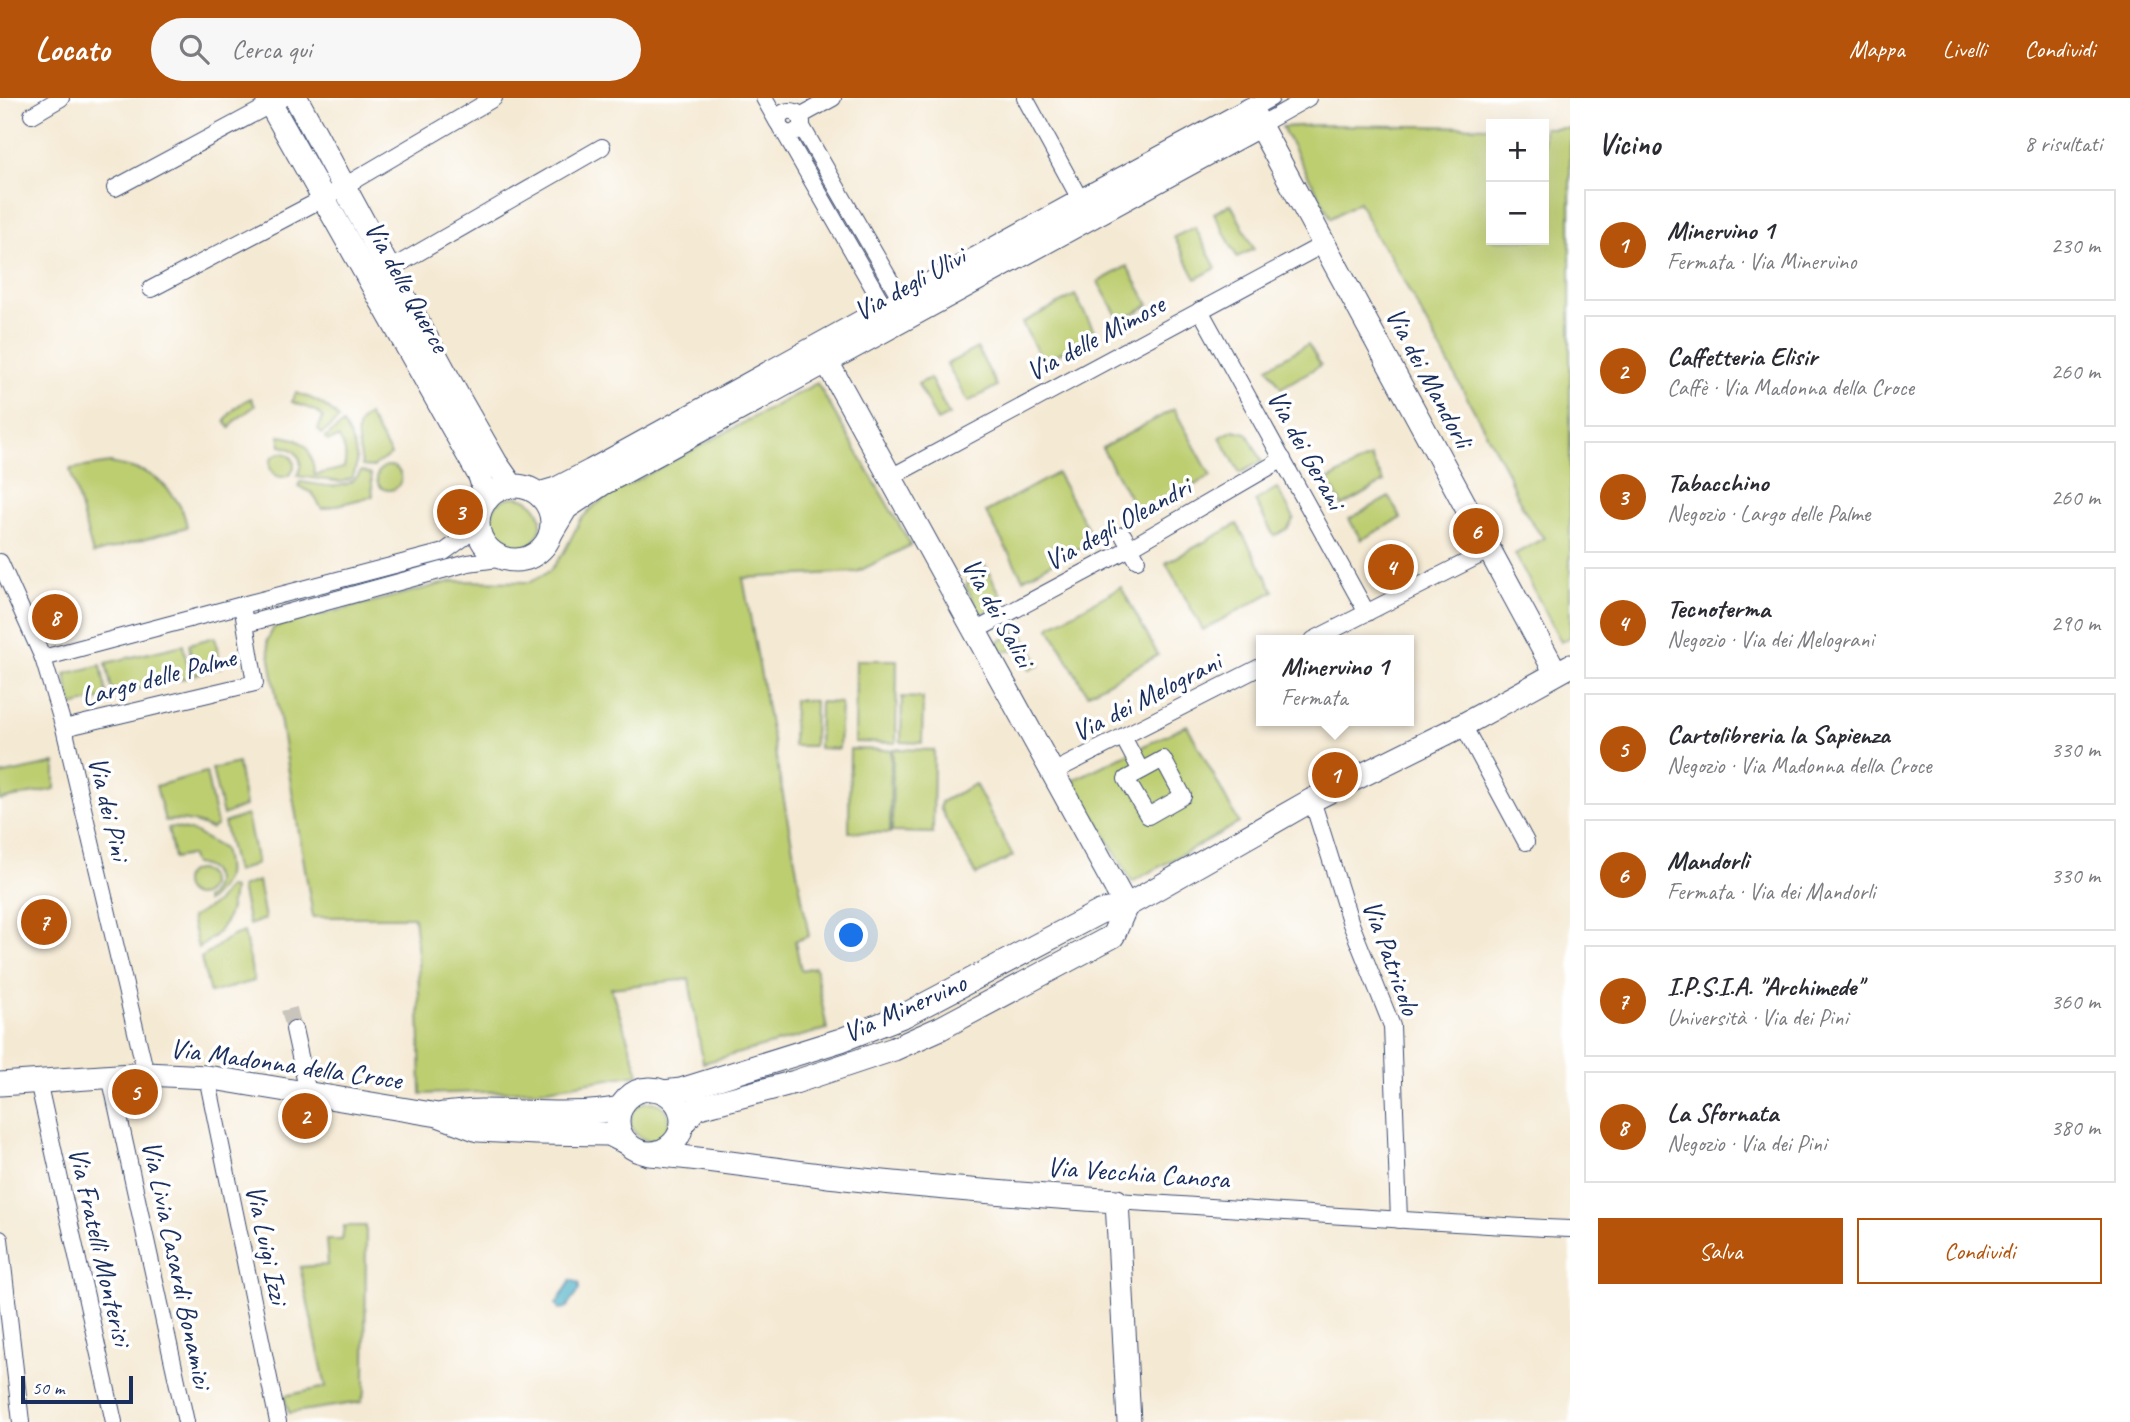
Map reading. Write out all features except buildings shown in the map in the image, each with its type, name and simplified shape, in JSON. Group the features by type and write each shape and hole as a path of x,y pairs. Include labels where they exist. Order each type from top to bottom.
{"street":[{"path":"32,114 61,98"},
{"name":"Via delle Querce","path":"296,98 496,463 512,486"},
{"path":"152,289 320,201 494,98"},
{"path":"764,98 898,312"},
{"path":"796,113 833,98"},
{"path":"1025,98 1081,201"},
{"name":"Via degli Ulivi","path":"898,312 1081,201 1261,111 1308,98"},
{"name":"Via delle Querce","path":"115,188 274,100 320,201 480,476 483,506"},
{"name":"Via degli Ulivi","path":"551,533 566,508 602,484 823,354 1261,111"},
{"name":"Via dei Mandorli","path":"1261,111 1324,244 1490,551 1563,669"},
{"path":"781,128 795,133 796,113"},
{"path":"796,113 898,312"},
{"path":"390,269 602,147"},
{"name":"Via delle Mimose","path":"891,477 1324,244"},
{"name":"Via dei Gerani","path":"1200,310 1367,613"},
{"name":"Via degli Ulivi","path":"539,494 556,489 823,354"},
{"name":"Via dei Salici","path":"823,354 1126,906"},
{"name":"Via degli Oleandri","path":"975,631 1130,548 1283,458"},
{"path":"512,486 530,489 539,494 551,512 552,522 546,544 538,552 517,559 505,558 486,545 479,524 483,506 494,493 512,486"},
{"name":"Largo delle Palme","path":"43,659 444,552 466,536 483,506"},
{"path":"1323,635 1490,551"},
{"name":"Largo delle Palme","path":"246,624 468,563 505,558"},
{"name":"Via dei Pini","path":"0,562 43,659 64,728 146,1073"},
{"name":"Largo delle Palme","path":"64,728 255,683 243,605"},
{"name":"Via dei Melograni","path":"1054,772 1256,669"},
{"name":"Via Minervino","path":"664,1092 681,1090 870,1030 905,1015 1100,912 1126,906 1312,800 1463,725 1563,669"},
{"path":"1463,725 1526,842"},
{"path":"1123,737 1141,771"},
{"name":"Via Patricolo","path":"1312,800 1351,924 1392,1026 1399,1220"},
{"name":"Via Minervino","path":"682,1129 696,1108 859,1062 941,1028 1113,936 1126,906"},
{"path":"294,1029 308,1093"},
{"name":"Via Madonna della Croce","path":"0,1084 146,1073 207,1077 438,1115 478,1130 609,1134 626,1143"},
{"name":"Via Livia Casardi Bonamici","path":"110,1076 186,1422"},
{"name":"Via Luigi Izzi","path":"207,1077 278,1422"},
{"name":"Via Fratelli Monterisi","path":"38,1082 114,1422"},
{"path":"682,1129 667,1149 649,1154 641,1153 626,1143 618,1126 621,1108 639,1091 664,1092 678,1104 689,1150 704,1158"},
{"name":"Via Madonna della Croce","path":"438,1115 478,1111 595,1113 621,1108"},
{"name":"Via Vecchia Canosa","path":"649,1154 704,1158 957,1190 1219,1206 1461,1225 1570,1229"},
{"path":"1117,1201 1129,1422"},
{"path":"0,1239 21,1422"}],"green space":[{"path":"1282,127 1486,127 1486,245 1549,245 1549,128 1570,128 1570,637 1561,642 1515,554 1544,538 1523,507 1508,473 1359,202 1331,218"},
{"path":"1231,204 1254,249 1237,257 1214,213"},
{"path":"1195,227 1216,268 1196,279 1174,237"},
{"path":"1127,266 1149,305 1120,321 1098,282"},
{"path":"1075,295 1096,334 1043,362 1022,323"},
{"path":"1308,344 1321,365 1281,388 1268,367"},
{"path":"977,348 997,386 968,402 947,364"},
{"path":"930,378 949,415 937,421 918,384"},
{"path":"817,383 911,545 857,572 743,578 809,936 795,941 801,970 815,967 827,1029 703,1063 689,979 611,988 639,1074 541,1090 421,1094 418,954 414,917 313,917 267,641 274,627 454,581 530,582 550,571 564,552 581,519 611,494"},
{"path":"296,393 320,403 339,419 322,434 318,429 323,417 316,411 292,402"},
{"path":"251,398 255,406 230,428 225,421 227,417"},
{"path":"1174,409 1211,476 1139,515 1102,448"},
{"path":"368,415 391,455 374,467 362,466 357,431 362,420"},
{"path":"343,424 356,457 352,478 341,482 297,476 300,460 292,449 281,446 279,436 296,440 306,447 315,475 344,468 345,453 339,438 328,441 325,438"},
{"path":"1234,430 1247,433 1262,461 1240,473 1220,437"},
{"path":"282,453 291,456 294,465 291,474 282,477 273,474 270,465 273,456"},
{"path":"1370,457 1384,482 1342,506 1328,480"},
{"path":"110,463 140,470 156,478 170,491 179,505 187,527 93,554 70,469"},
{"path":"389,466 398,469 401,478 398,487 389,490 380,487 377,478 380,469"},
{"path":"361,471 371,474 373,496 322,509 312,493 298,486 300,482 342,486 356,478"},
{"path":"1057,473 1094,540 1023,579 986,512"},
{"path":"1277,488 1294,518 1288,528 1274,536 1255,501"},
{"path":"515,497 525,499 533,505 539,513 539,533 533,541 525,547 515,549 505,547 497,541 491,533 489,523 491,513 497,505 505,499"},
{"path":"1389,497 1401,518 1361,540 1349,519"},
{"path":"1237,524 1274,591 1203,630 1166,563"},
{"path":"985,566 1005,602 981,615 966,587 971,574"},
{"path":"1121,587 1158,655 1087,694 1049,627"},
{"path":"1020,630 1040,665 1030,670 1019,651 1002,651 996,643"},
{"path":"215,637 221,667 194,675 189,644"},
{"path":"183,645 190,677 113,695 106,663"},
{"path":"856,660 897,660 896,743 855,742"},
{"path":"101,665 107,697 72,706 65,674"},
{"path":"902,697 923,698 922,743 901,742"},
{"path":"794,700 815,701 814,746 793,746"},
{"path":"820,702 841,703 839,749 819,748"},
{"path":"1187,725 1239,823 1132,882 1073,780"},
{"path":"850,749 891,750 890,833 849,832"},
{"path":"893,749 934,750 933,833 892,832"},
{"path":"55,763 55,789 0,800 0,775"},
{"path":"238,763 245,806 223,815 212,769"},
{"path":"206,772 217,825 211,829 188,821 165,821 156,786"},
{"path":"975,784 1013,856 976,875 940,808 941,802"},
{"path":"247,815 257,863 236,872 224,823"},
{"path":"168,828 194,832 223,849 226,878 220,889 206,902 205,899 214,888 212,872 194,864 190,855 174,858"},
{"path":"197,870 206,874 210,883 206,892 197,896 188,892 184,883 188,874"},
{"path":"258,881 265,919 249,925 241,887"},
{"path":"228,887 233,889 224,924 198,948 191,918 216,903"},
{"path":"244,932 254,981 210,993 201,958 226,940"},
{"path":"650,1102 663,1108 669,1121 663,1134 650,1140 637,1134 631,1121 637,1108"},
{"path":"344,1226 366,1226 365,1391 361,1402 289,1413 284,1396 326,1387 300,1267 328,1265 326,1240 342,1240"}],"water":[{"path":"571,1280 579,1283 579,1290 566,1308 559,1309 556,1304"}],"tunnel":[{"path":"289,1009 294,1029"}],"place":[{"name":"Tabacchino","path":"460,512"},
{"name":"Mandorli","path":"1476,531"},
{"name":"Tecnoterma","path":"1391,567"},
{"name":"La Sfornata","path":"55,617"},
{"name":"Minervino 1","path":"1335,775"},
{"name":"I.P.S.I.A. \"Archimede\"","path":"44,922"},
{"name":"Cartolibreria la Sapienza","path":"135,1092"},
{"name":"Caffetteria Elisir","path":"305,1116"}]}
